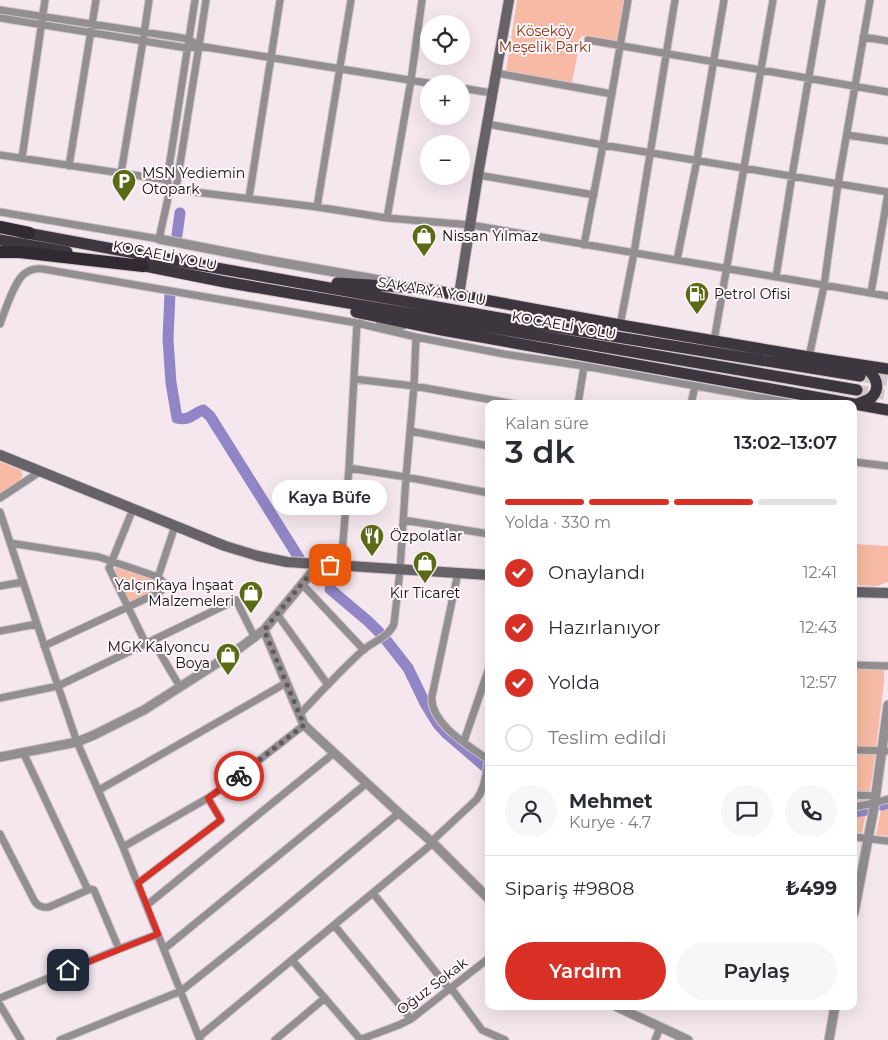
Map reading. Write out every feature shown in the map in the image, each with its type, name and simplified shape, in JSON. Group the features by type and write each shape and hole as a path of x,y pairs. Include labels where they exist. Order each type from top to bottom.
{"highway":[{"path":"0,227 29,233"},
{"name":"SAKARYA YOLU","path":"29,233 184,263 499,318 860,376"},
{"name":"KOCAELİ YOLU","path":"0,240 225,282 857,390"},
{"path":"0,252 20,252 143,266"},
{"path":"284,280 420,288 620,325 809,357 887,368"},
{"path":"225,282 433,328 834,400"},
{"path":"853,364 868,369 876,382 874,396 857,404"},
{"path":"857,404 888,410"}],"main road":[{"path":"459,295 509,0"},
{"path":"0,455 225,546 258,556 287,562 485,574"},
{"path":"857,592 888,593"}],"street":[{"path":"22,158 45,0"},
{"path":"69,166 96,0"},
{"path":"121,174 144,41 149,0"},
{"path":"195,0 167,180 173,189 317,207 387,218 471,225 888,296"},
{"path":"159,239 173,189 206,0"},
{"path":"249,198 280,0"},
{"path":"317,207 350,0"},
{"path":"387,218 411,80 422,0"},
{"path":"584,244 628,0"},
{"path":"620,325 634,253 676,0"},
{"path":"677,260 697,160 724,0"},
{"path":"714,341 773,0"},
{"path":"776,277 822,0"},
{"path":"809,357 824,286 838,184 870,0"},
{"path":"0,10 91,33 187,48 199,46 420,82"},
{"path":"0,18 92,24 189,39 199,46"},
{"path":"864,37 888,41"},
{"path":"588,40 888,92"},
{"path":"496,73 612,94"},
{"path":"470,89 492,93"},
{"path":"487,124 888,192 871,293"},
{"path":"847,135 888,141"},
{"path":"0,155 167,180"},
{"path":"478,174 594,195"},
{"path":"0,212 159,239 420,288"},
{"path":"0,324 20,279 26,272 36,268 357,323 416,337 504,354 584,366 774,400"},
{"path":"357,323 433,328"},
{"path":"342,566 357,323"},
{"path":"300,714 364,650 391,630 396,616 414,386 416,337"},
{"path":"579,400 584,366"},
{"path":"354,379 414,386 493,400"},
{"path":"692,400 695,386"},
{"path":"410,432 485,445"},
{"path":"857,462 888,466"},
{"path":"349,468 485,492"},
{"path":"0,498 41,471"},
{"path":"133,509 109,570 128,607 180,687"},
{"path":"0,512 77,742 138,883 200,1039 433,842 476,800 485,784"},
{"path":"404,520 485,533"},
{"path":"158,577 174,526"},
{"path":"10,543 99,557 158,577 164,583 162,590 44,646"},
{"path":"0,757 77,742 144,710 255,638 264,630 318,564"},
{"path":"458,573 431,700 433,710 446,728 485,757"},
{"path":"0,586 23,582"},
{"path":"302,584 364,650"},
{"path":"0,698 58,686 236,600 255,638"},
{"path":"277,614 328,685"},
{"path":"0,631 36,624"},
{"path":"264,630 304,725 433,842 485,894"},
{"path":"857,665 888,666"},
{"path":"464,742 485,680"},
{"path":"99,790 286,683"},
{"path":"857,897 885,751 888,706"},
{"path":"123,847 208,798 304,725"},
{"path":"857,750 885,751"},
{"path":"23,752 88,890"},
{"path":"146,905 334,753"},
{"path":"164,949 367,783"},
{"path":"857,796 875,800"},
{"path":"138,883 221,820 208,798"},
{"path":"857,806 875,800 888,799"},
{"path":"60,1040 181,991 399,813"},
{"path":"0,834 38,905 49,908 88,890 94,890 119,949"},
{"path":"857,837 888,841"},
{"path":"373,893 482,1030 505,1040"},
{"path":"334,926 410,1019"},
{"path":"0,998 158,934"},
{"path":"292,960 360,1040"},
{"name":"Oğuz Sokak","path":"360,1040 410,1019 485,961"},
{"path":"275,1040 325,998"},
{"path":"0,1005 21,1040"},
{"path":"623,1010 688,1040"},
{"path":"829,1040 834,1010"},
{"path":"655,1040 660,1028"}],"green space":[{"name":"Köseköy Meşelik Parkı","path":"517,0 625,0 617,42 581,36 572,83 506,71"},
{"path":"0,462 21,470 23,475 20,481 0,493"},
{"path":"857,544 888,546 888,582 877,586 857,585"},
{"path":"116,567 155,580 160,583 159,588 129,603 113,571"},
{"path":"857,669 884,670 873,773 862,833 857,832"},
{"path":"888,803 888,836 876,835 882,805"}],"waterway":[{"path":"177,235 180,213"},
{"path":"170,293 168,339 171,383 177,418 189,418 203,410 210,416 299,558"},
{"path":"330,589 379,632"},
{"path":"386,640 408,668 437,723 485,767"},
{"path":"882,805 888,803"},
{"path":"857,812 866,810"}],"tunnel":[{"path":"860,376 888,381"},
{"path":"857,390 888,395"}],"way so far":[{"path":"239,776 304,725 264,630 318,564 330,565"}],"place":[{"name":"MSN Yediemin Otopark","path":"124,202"},
{"name":"Nissan Yılmaz","path":"424,257"},
{"name":"Petrol Ofisi","path":"697,315"},
{"name":"Özpolatlar","path":"372,557"},
{"name":"Kaya Büfe","path":"330,565"},
{"name":"Kır Ticaret","path":"425,584"},
{"name":"Yalçınkaya İnşaat Malzemeleri","path":"251,614"},
{"name":"MGK Kalyoncu Boya","path":"228,676"}],"route":[{"path":"68,970 158,934 138,883 221,820 208,798 239,776"}]}
